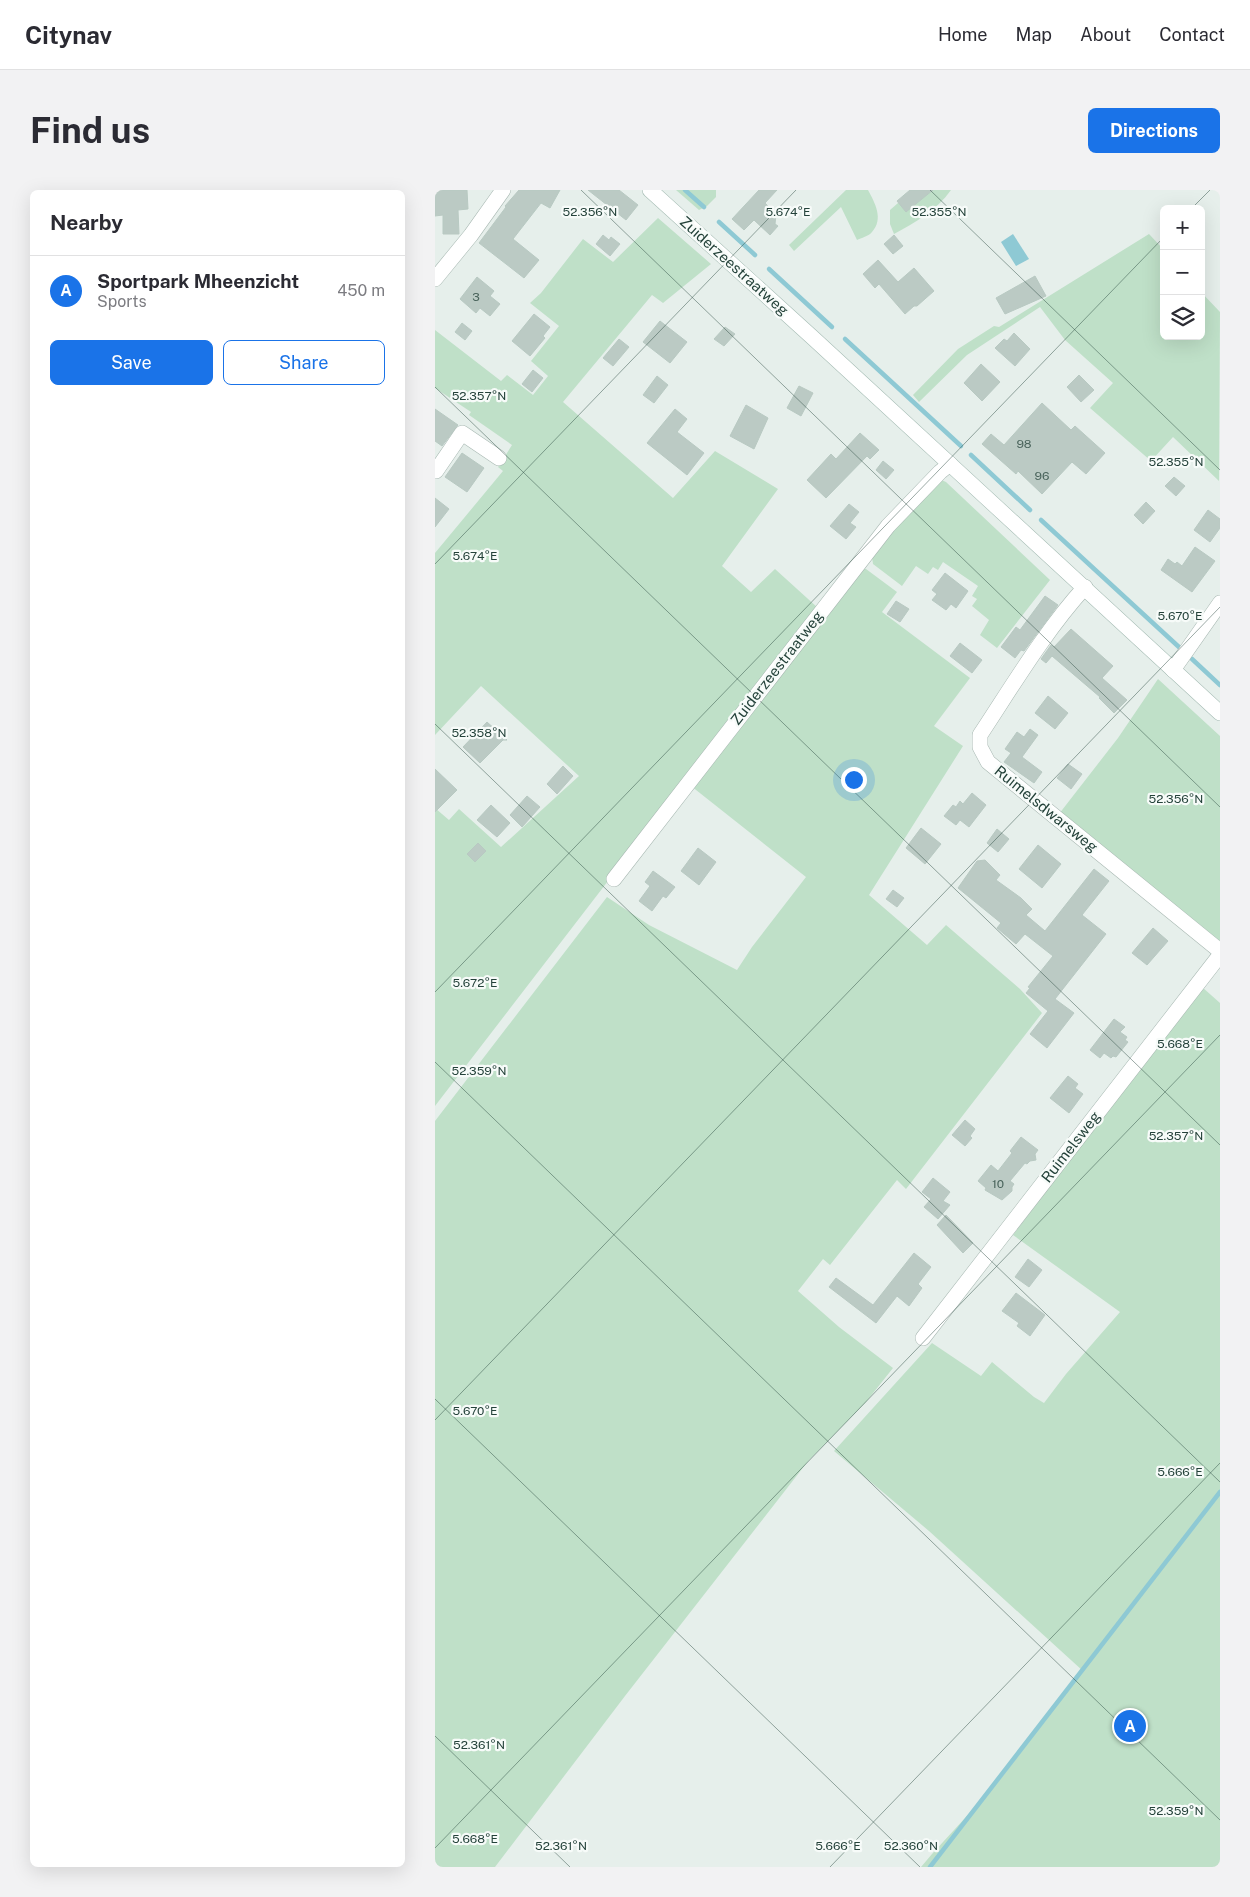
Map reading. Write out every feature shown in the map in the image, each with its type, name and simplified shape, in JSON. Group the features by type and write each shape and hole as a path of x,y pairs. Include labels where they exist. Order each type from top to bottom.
{"street":[{"path":"435,279 471,235 503,190"},
{"name":"Zuiderzeestraatweg","path":"650,190 813,336 1220,713"},
{"path":"435,470 462,433 499,458"},
{"name":"Zuiderzeestraatweg","path":"614,879 888,526 950,464"},
{"name":"Ruimelsdwarsweg","path":"1085,587 1026,664 981,735 980,747 989,762 1220,953"},
{"path":"1173,670 1220,603"},
{"name":"Ruimelsweg","path":"923,1338 1220,953"}],"green space":[{"path":"676,190 716,190 716,197 707,206 699,210"},
{"path":"846,190 868,190 876,206 878,216 876,227 872,232 857,240 841,207 794,251 789,245"},
{"path":"913,190 951,190 932,210 894,234 890,224 890,210"},
{"path":"658,218 711,264 663,303 652,295 563,402 673,498 715,451 778,489 722,566 751,592 775,569 818,608 435,1106 435,808 449,820 459,809 501,847 579,776 481,686 435,735 435,553 503,471 498,467 512,445 469,415 471,412 435,388 435,330 501,381 507,375 533,395 548,376 531,361 559,326 530,303 541,293 583,239 613,262"},
{"path":"1149,234 1160,246 1160,340 1205,340 1205,296 1220,312 1219,481 1173,437 1151,461 1090,408 1113,383 1065,340 1040,307 967,355 919,402 913,395 958,349 994,326 999,327"},
{"path":"939,479 946,482 1050,580 997,648 980,635 989,620 972,606 977,599 972,596 978,586 943,562 938,570 933,567 928,574 916,566 902,586 873,564 871,550"},
{"path":"859,567 866,569 897,592 882,612 970,678 934,726 963,746 869,895 927,945 946,925 1020,989 1042,1013 906,1189 897,1180 830,1265 823,1259 798,1291 839,1327 893,1368 866,1402 809,1460 625,1696 495,1867 435,1867 435,1121 607,897 649,925 737,970 752,947 806,877 691,786"},
{"path":"1158,679 1220,736 1220,940 1217,943 1059,814 1118,738"},
{"path":"1202,987 1220,1003 1220,1867 921,1867 998,1782 1083,1671 929,1531 834,1451 932,1343 981,1376 992,1362 1044,1403 1066,1374 1120,1312 1013,1235"}],"water":[{"path":"1013,234 1029,259 1016,266 1001,242"}],"building":[{"path":"435,190 467,190 468,209 458,210 459,234 443,234 443,215 435,216"},
{"path":"519,190 560,190 550,208 541,203 513,239 539,260 524,278 479,243 505,206"},
{"path":"588,190 619,190 638,205 626,220"},
{"path":"759,190 777,190 765,203 776,214 775,224 778,226 770,235 754,220 744,230 732,219"},
{"path":"910,190 933,190 906,212 897,201"},
{"path":"603,235 609,240 611,237 620,244 610,256 596,244"},
{"path":"894,235 903,246 893,254 884,244"},
{"path":"878,260 898,282 914,268 934,291 905,314 879,284 875,288 863,274"},
{"path":"1035,276 1046,296 1005,314 996,298"},
{"path":"477,277 494,291 490,296 500,304 490,316 480,308 476,313 460,299"},
{"path":"534,314 550,327 543,336 545,338 530,356 512,341"},
{"path":"660,321 687,342 670,363 643,342"},
{"path":"462,323 472,331 465,340 455,332"},
{"path":"725,327 735,334 724,346 714,339"},
{"path":"1014,333 1030,349 1015,366 995,348 1004,339 1007,341"},
{"path":"619,339 629,347 613,366 603,358"},
{"path":"981,364 1000,382 982,401 964,383"},
{"path":"533,370 543,378 532,392 522,384"},
{"path":"1079,375 1094,390 1081,402 1067,387"},
{"path":"657,376 668,385 654,403 643,395"},
{"path":"799,386 813,393 801,416 787,408"},
{"path":"1042,403 1071,430 1075,426 1105,453 1086,474 1072,462 1042,494 1018,471 1016,474 982,444 991,434 1004,445"},
{"path":"746,405 768,418 754,449 730,436"},
{"path":"435,409 458,425 442,446 435,441"},
{"path":"675,409 687,419 677,432 704,453 687,475 647,443"},
{"path":"860,433 879,450 870,459 867,456 826,498 807,480 831,454 836,459"},
{"path":"462,453 484,468 467,492 445,477"},
{"path":"883,461 894,470 886,479 876,470"},
{"path":"1174,477 1185,486 1176,496 1165,486"},
{"path":"435,498 449,509 435,527"},
{"path":"1146,502 1155,511 1143,524 1134,515"},
{"path":"849,504 859,512 850,523 856,527 846,539 830,526"},
{"path":"1208,510 1220,519 1220,528 1210,542 1194,530"},
{"path":"1195,547 1215,561 1192,592 1161,570 1168,559 1182,566"},
{"path":"945,573 968,591 956,608 951,604 946,610 932,600 937,594 932,590"},
{"path":"1045,596 1058,605 1024,651 1021,650 1015,658 1001,647 1016,627 1020,630"},
{"path":"896,601 909,609 900,622 887,614"},
{"path":"1071,629 1113,666 1102,678 1127,700 1114,713 1100,697 1052,656 1046,663 1041,659 1051,645 1054,647"},
{"path":"960,643 982,660 972,673 950,656"},
{"path":"1048,696 1068,713 1055,729 1035,713"},
{"path":"487,722 507,740 503,740 480,763 463,747"},
{"path":"1030,729 1038,735 1022,757 1042,772 1034,783 1004,762 1011,753 1005,749 1017,732 1024,737"},
{"path":"1068,764 1082,774 1071,789 1057,778"},
{"path":"563,766 573,776 557,794 547,784"},
{"path":"435,769 457,790 435,812"},
{"path":"972,793 986,805 969,827 960,820 956,825 944,816 953,805 956,807 960,801 963,804"},
{"path":"527,796 540,807 522,827 510,815"},
{"path":"491,805 510,823 497,837 477,820"},
{"path":"921,828 941,844 925,864 906,848"},
{"path":"997,829 1009,839 998,852 987,843"},
{"path":"478,843 486,851 475,862 467,854"},
{"path":"1038,845 1061,864 1042,888 1019,869"},
{"path":"698,848 716,862 699,885 681,871"},
{"path":"985,860 1000,875 996,880 1021,898 1032,909 1026,915 1045,931 1094,869 1109,881 1082,915 1106,934 1055,999 1074,1013 1047,1048 1030,1034 1048,1011 1026,993 1030,988 1028,987 1053,956 1025,934 1016,944 997,928 1001,923 958,888 977,861"},
{"path":"653,871 675,887 666,898 663,896 652,911 639,901 650,886 645,882"},
{"path":"893,890 904,898 897,907 886,899"},
{"path":"1153,928 1168,941 1147,965 1132,953"},
{"path":"1114,1019 1125,1027 1120,1032 1127,1037 1125,1040 1128,1042 1116,1057 1113,1056 1111,1058 1104,1053 1100,1058 1090,1050"},
{"path":"1068,1076 1078,1084 1075,1088 1083,1094 1069,1113 1050,1098"},
{"path":"965,1120 975,1129 970,1136 972,1138 965,1146 952,1135"},
{"path":"1021,1137 1038,1150 1035,1154 1036,1160 1025,1163 1010,1181 1014,1184 1012,1191 1002,1200 985,1190 986,1188 978,1181 991,1165 998,1171 1012,1153 1010,1151"},
{"path":"933,1178 950,1192 943,1201 950,1205 938,1219 924,1207 931,1199 922,1192"},
{"path":"946,1215 973,1243 963,1253 937,1225"},
{"path":"914,1253 931,1267 918,1284 922,1288 909,1306 897,1296 876,1323 829,1287 836,1278 873,1305"},
{"path":"1028,1259 1042,1270 1029,1287 1015,1277"},
{"path":"1016,1293 1045,1315 1030,1336 1017,1326 1019,1323 1002,1311"}],"waterway":[{"path":"685,190 704,207"},
{"path":"719,222 755,255"},
{"path":"769,269 832,327"},
{"path":"845,339 961,446"},
{"path":"971,455 1030,510"},
{"path":"1041,520 1180,648"},
{"path":"1192,659 1220,685"},
{"path":"930,1867 1220,1492"}],"place":[{"name":"Sportpark Mheenzicht","path":"1130,1726"}]}
